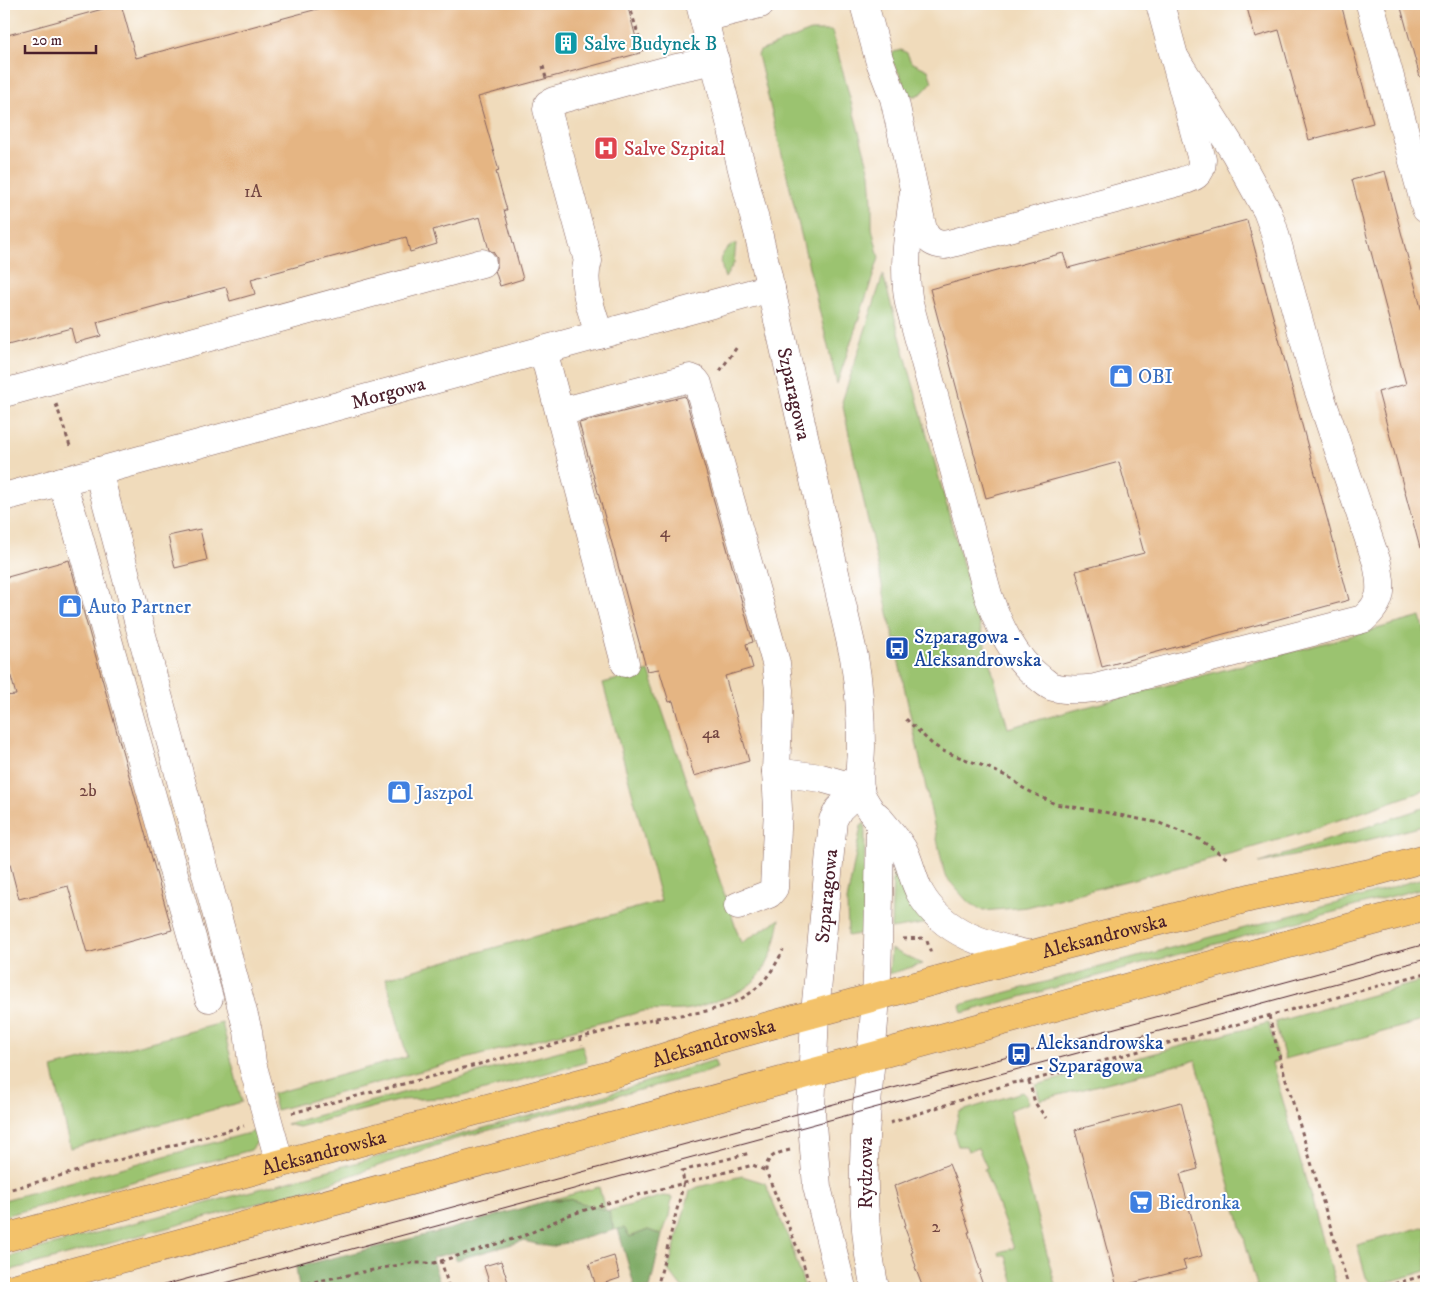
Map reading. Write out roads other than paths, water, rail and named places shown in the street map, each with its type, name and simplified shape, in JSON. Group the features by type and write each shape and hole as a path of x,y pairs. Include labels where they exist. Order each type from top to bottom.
{"main road":[{"name":"Aleksandrowska","path":"4,1238 606,1076 720,1039 1030,955 1253,897 1370,873 1426,858"},
{"path":"13,1288 1426,907"}],"street":[{"path":"702,11 760,4"},
{"path":"864,4 879,59 894,98 923,230 927,238 936,245 946,245 1193,178 1199,173 1202,167 1202,160 1160,4"},
{"path":"1370,4 1426,210"},
{"name":"Szparagowa","path":"702,11 771,288 857,672 861,734 860,790 839,809 833,820 815,1013 812,1072"},
{"path":"914,191 905,267 909,303 988,595 996,618 1008,640 1022,661 1035,674 1052,687 1074,691 1095,688 1363,619 1374,609 1380,596 1377,563 1316,383 1273,227 1261,199 1239,161 1174,58"},
{"path":"599,335 586,286 585,272 588,261 547,109 548,104 644,76 715,60"},
{"path":"4,393 482,262"},
{"name":"Morgowa","path":"4,497 771,288"},
{"path":"543,350 625,662"},
{"path":"560,412 690,378 698,384 776,663 779,690 776,772 778,809 774,888 769,894 738,906"},
{"path":"98,471 248,1031 252,1064 280,1164"},
{"path":"61,481 73,516 209,998"},
{"path":"776,772 821,778 860,790 876,816 900,844 906,854 919,892 940,918 955,930 984,944 1030,955"},
{"path":"876,816 880,826 876,997"},
{"name":"Rydzowa","path":"875,1288 866,1244 863,1169 876,997"},
{"path":"812,1072 812,1125 818,1187 842,1288"}],"tram line":[{"path":"153,1288 1426,944"},
{"path":"207,1288 1426,959"}],"place":[{"name":"Salve Budynek B","path":"566,43"},
{"name":"Salve Szpital","path":"606,148"},
{"name":"OBI","path":"1121,376"},
{"name":"Auto Partner","path":"70,606"},
{"name":"Szparagowa - Aleksandrowska","path":"897,648"},
{"name":"Jaszpol","path":"399,792"},
{"name":"Aleksandrowska - Szparagowa","path":"1019,1054"},
{"name":"Biedronka","path":"1141,1202"}]}
